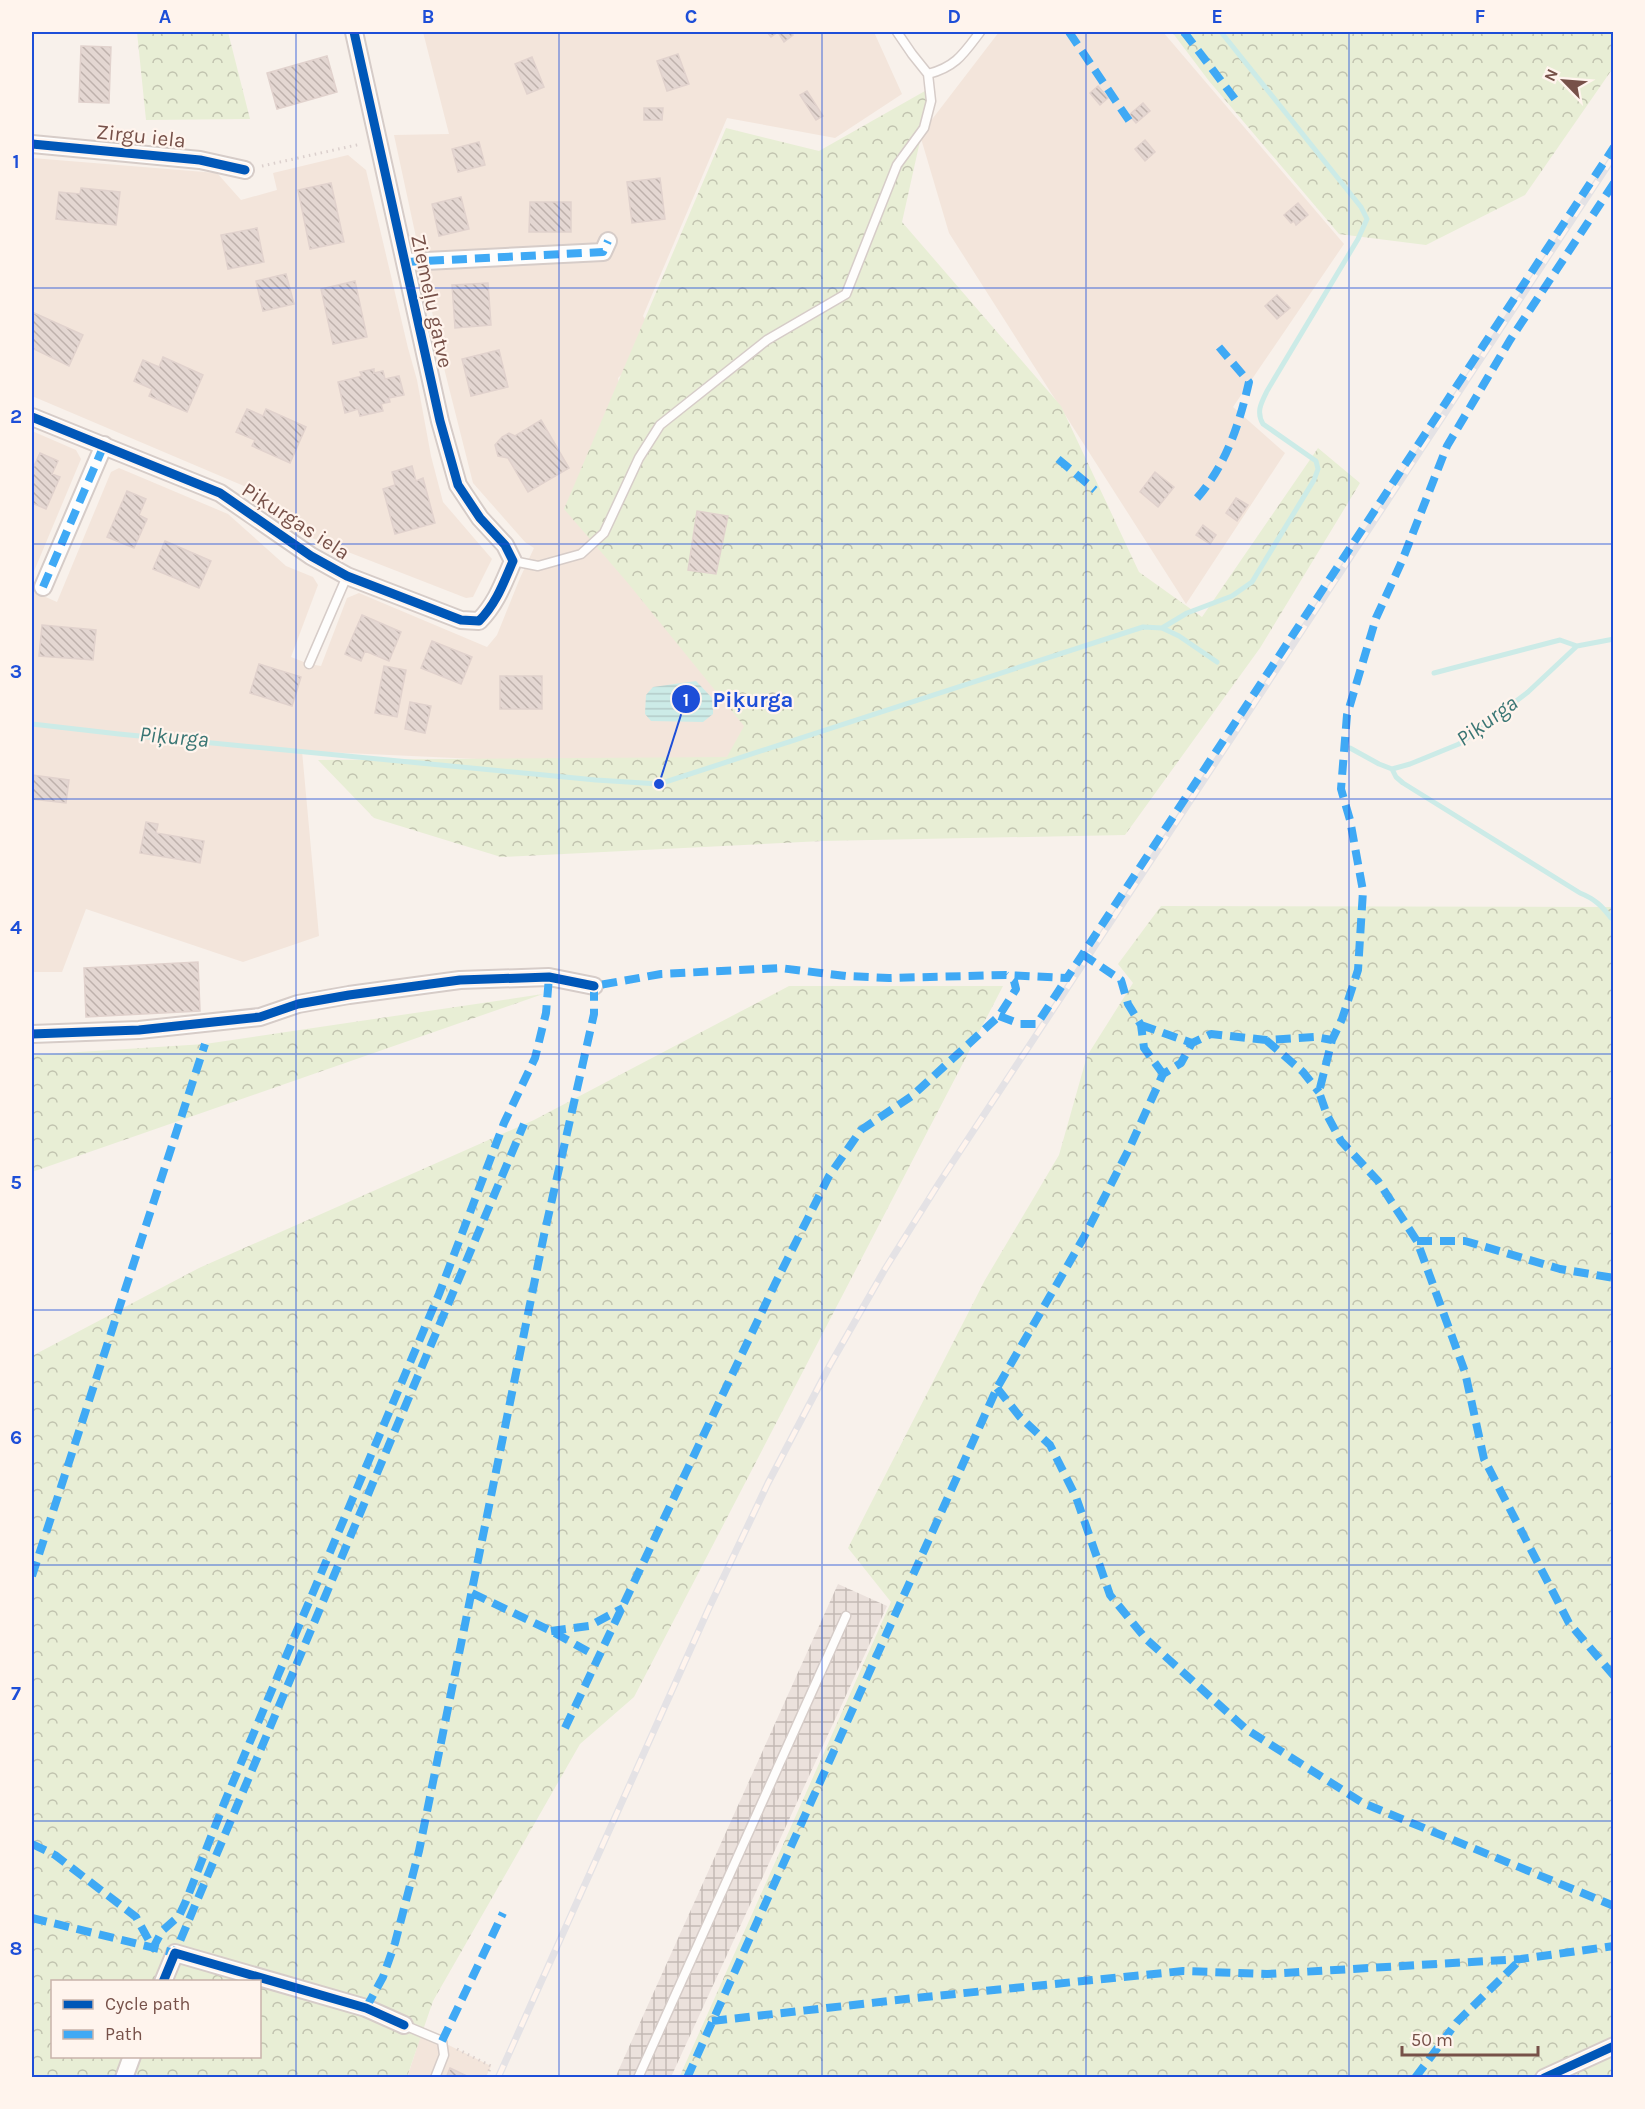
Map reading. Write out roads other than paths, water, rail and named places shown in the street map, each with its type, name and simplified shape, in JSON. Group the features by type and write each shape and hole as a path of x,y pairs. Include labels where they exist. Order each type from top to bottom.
{"street":[{"name":"Ziemeļu gatve","path":"354,32 440,421 458,485 480,518 505,545 513,561"},
{"name":"Zirgu iela","path":"32,144 200,160 246,170"},
{"path":"406,262 603,252 608,241"},
{"name":"Piķurgas iela","path":"32,417 220,492 310,556 347,576 461,620 479,621 490,610 513,561"},
{"path":"43,587 104,445"},
{"path":"32,1034 138,1029 260,1017 298,1004 460,980 549,977 594,986"},
{"path":"164,1980 175,1953 366,2008 404,2025"},
{"path":"1544,2078 1614,2046"},
{"path":"124,2078 131,2058"}],"lane":[{"path":"513,561 538,566 581,554 604,533 639,458 660,425 767,340 846,294 897,165 924,128 931,101 928,74 897,32"},
{"path":"928,74 944,70 961,57 980,32"},
{"name":"Piķurgas iela","path":"309,664 347,576"},
{"path":"638,2078 846,1616"},
{"path":"404,2025 442,2041 444,2055 435,2078"}],"water":[{"path":"696,681 713,699 713,714 703,722 651,721 645,714 646,695 653,687"}],"waterway":[{"path":"1162,628 1187,613 1232,596 1252,582 1314,480 1318,469 1316,461 1263,424 1260,408 1267,391 1358,239 1367,219 1361,207 1221,32"},
{"name":"Piķurga","path":"32,724 596,780 659,784 1143,627 1162,628 1179,636 1217,662"},
{"name":"Piķurga","path":"1350,748 1392,769 1459,744 1528,692 1577,646 1614,639"},
{"path":"1434,673 1560,640 1577,646"},
{"path":"1392,769 1403,783 1594,900 1611,918"}],"railway":[{"path":"498,2078 709,1608 768,1483 830,1365 885,1269 939,1183 1614,156"}],"place":[{"name":"Piķurga","path":"659,784"}]}
